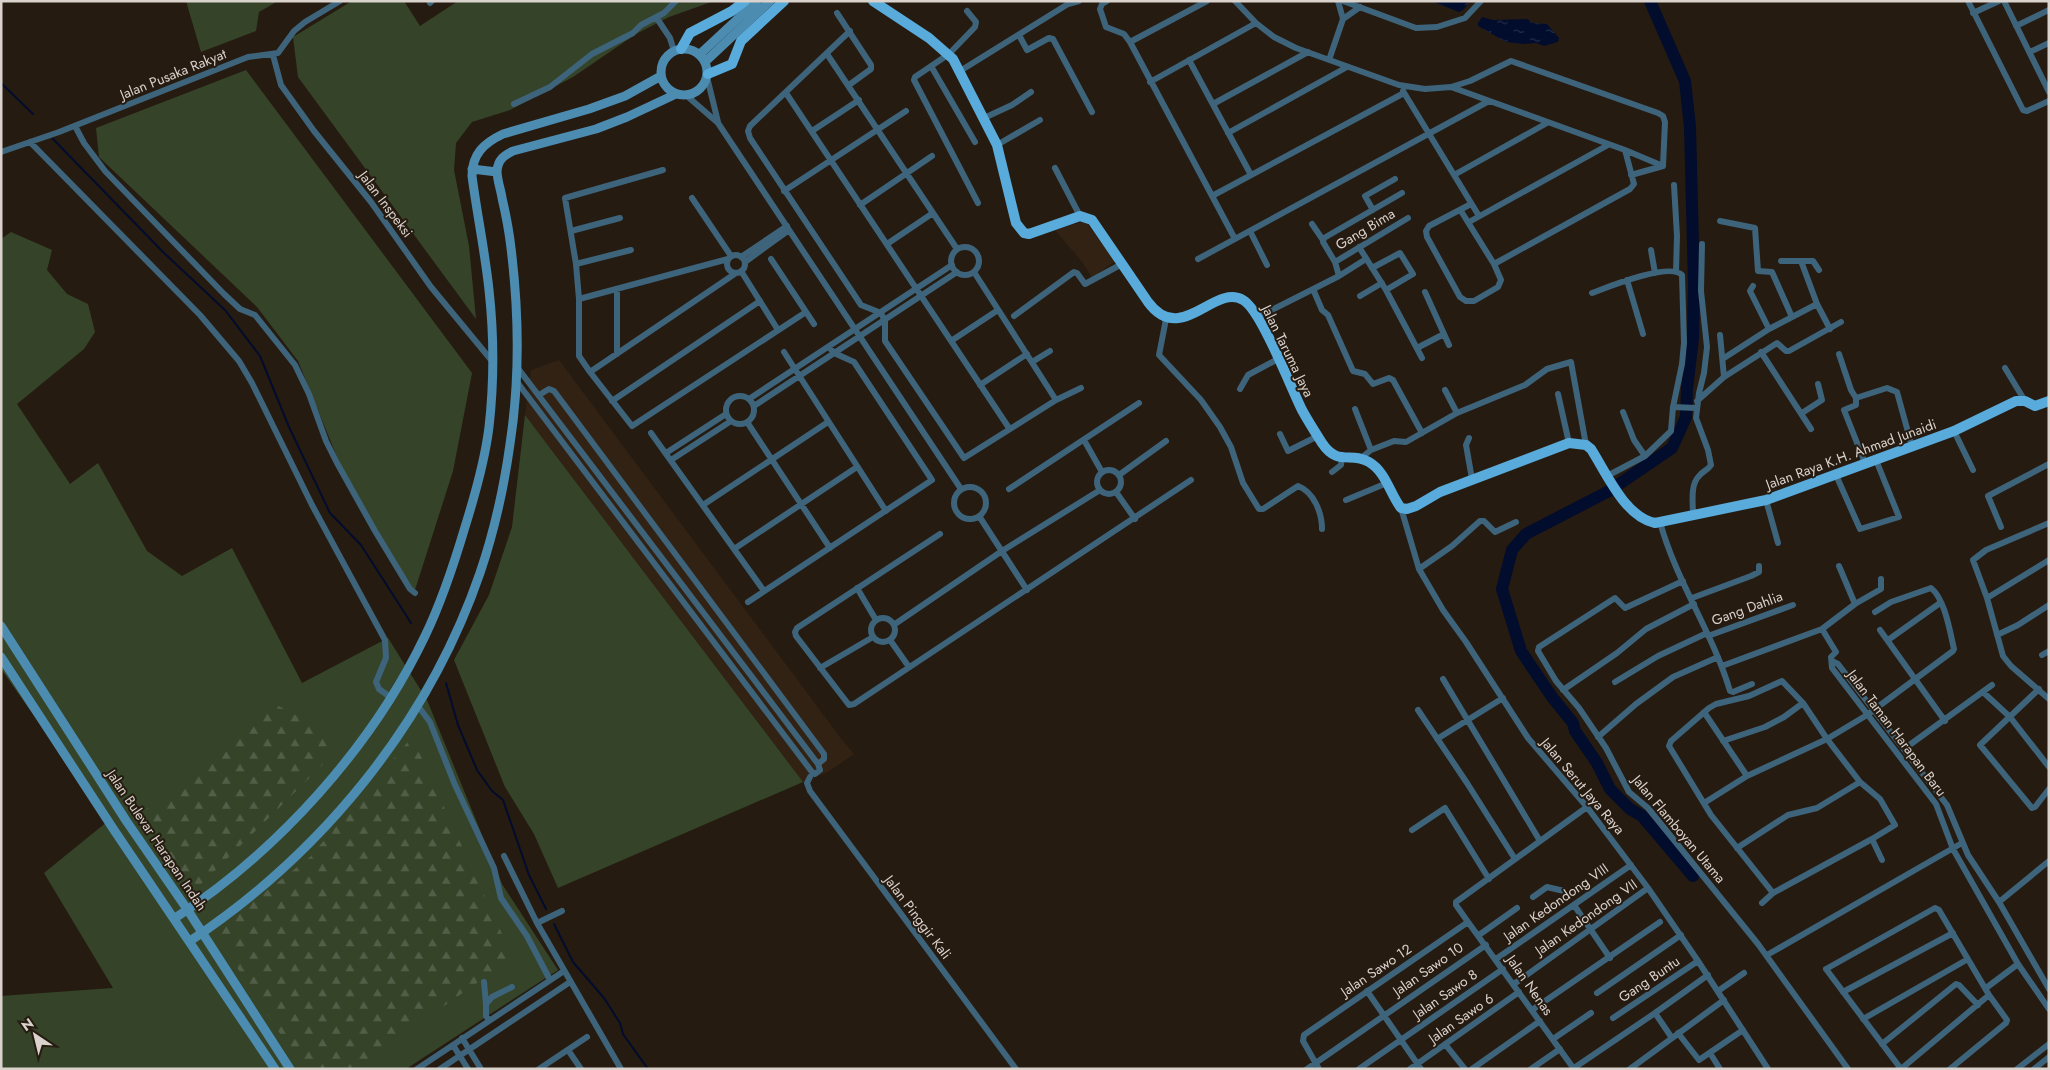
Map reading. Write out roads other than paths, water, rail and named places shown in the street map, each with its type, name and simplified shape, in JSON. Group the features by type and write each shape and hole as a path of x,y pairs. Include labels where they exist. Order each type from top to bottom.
{"main road":[{"path":"678,50 690,33 732,11 745,1"},
{"path":"708,75 732,64 741,41 784,1"},
{"path":"873,1 929,38 949,54 960,71 997,144 1016,223 1024,233 1029,234 1080,216 1092,220 1154,311 1166,319"},
{"name":"Jalan Taruma Jaya","path":"1166,319 1178,318 1233,297 1242,299 1250,305 1258,317 1303,412 1318,436 1332,453 1342,457"},
{"name":"Jalan Raya K.H. Ahmad Junaidi","path":"1658,523 1766,500 1954,431 2010,403 2016,401 2025,402 2034,406 2049,401"},
{"path":"1342,457 1361,458 1370,462 1388,483 1401,508 1407,509 1440,492 1569,443 1586,445 1591,449 1609,478 1636,514 1647,521 1658,523"}],"street":[{"path":"273,55 282,50 294,31 305,22 340,1"},
{"path":"514,104 550,87 592,54 633,33 641,25 671,8 676,1"},
{"path":"703,58 757,1"},
{"path":"724,38 770,1"},
{"path":"960,71 1068,3 1079,1"},
{"path":"1107,1 1102,4 1100,9 1106,27 1124,34 1130,42 1235,239"},
{"path":"1130,42 1206,1"},
{"path":"1235,1 1256,23 1274,37 1347,67 1399,85 1425,89 1451,87 1470,81 1511,61 1658,113 1663,116 1665,122 1664,166"},
{"path":"1329,60 1343,19 1338,1"},
{"path":"1343,1 1416,28 1437,27 1465,18 1481,1"},
{"path":"1973,13 1999,1"},
{"path":"2004,1 2046,79 2049,92"},
{"path":"1969,3 2022,110 2027,111 2049,101"},
{"path":"1343,19 1360,8"},
{"path":"2016,26 2049,10"},
{"path":"967,11 976,25 949,54 915,77 914,83 978,203"},
{"path":"837,12 871,65 871,69 849,85"},
{"path":"656,17 678,50"},
{"path":"1150,82 1256,23"},
{"path":"850,31 750,126 748,131 784,191 862,305 881,313 885,321 885,340 964,458 1009,428 1080,388"},
{"path":"1019,35 1027,50 1049,38 1053,39 1092,112"},
{"path":"2030,52 2049,43"},
{"path":"718,123 703,58 694,50 678,50 668,55 662,64 661,76 664,84 676,94 687,96 718,123 961,489"},
{"path":"1212,104 1308,52"},
{"path":"827,54 957,249"},
{"name":"Jalan Pusaka Rakyat","path":"1,152 59,132 248,57 273,55"},
{"name":"Jalan Inspeksi","path":"273,55 281,85 314,131 371,202 431,287 492,361"},
{"path":"1189,60 1251,175"},
{"path":"931,66 975,142"},
{"path":"1228,133 1347,67"},
{"path":"687,96 697,92 705,84 708,75"},
{"path":"174,918 227,880 281,832 323,789 364,737 390,697 424,638 441,600 473,500 489,428 492,361 489,290 472,170 478,151 490,140 503,134 557,120 625,96 661,76"},
{"path":"1399,85 1479,216"},
{"path":"1451,87 1664,166"},
{"path":"984,118 1012,106 1031,92"},
{"path":"786,93 1009,428"},
{"path":"1212,196 1404,93"},
{"path":"190,941 245,901 300,853 341,809 385,756 418,706 443,661 465,612 483,563 498,506 508,453 517,382 516,286 509,230 497,172 499,161 503,155 512,151 596,128 627,117 676,94"},
{"path":"812,131 859,100"},
{"path":"1198,259 1489,101"},
{"path":"784,191 906,111"},
{"path":"997,144 1040,120"},
{"path":"1454,175 1547,123"},
{"path":"74,126 96,160 132,200 240,309 255,315 290,358 309,394 326,440 337,463 375,531 410,589 415,593"},
{"path":"30,142 200,315 246,372 312,505 385,640 386,658 376,682 379,689 390,697"},
{"path":"1469,222 1608,145"},
{"path":"1494,264 1630,189 1634,184 1625,150"},
{"path":"860,205 932,156"},
{"path":"1632,175 1664,166"},
{"path":"1055,168 1080,216"},
{"path":"472,170 497,172"},
{"path":"663,170 565,198 576,264 579,299 578,356 632,426 806,312"},
{"path":"1372,210 1365,196 1395,179"},
{"path":"1674,185 1676,272"},
{"path":"1323,240 1402,192"},
{"path":"692,198 729,258 728,268 739,272 778,330"},
{"path":"1461,211 1494,264 1501,280 1498,287 1474,301 1466,301 1460,297 1427,237 1426,231 1429,226 1461,211 1471,204"},
{"path":"886,244 933,212"},
{"path":"571,231 620,218"},
{"name":"Gang Bima","path":"1335,262 1408,218"},
{"path":"1720,221 1755,228 1758,271 1772,272 1792,317"},
{"path":"1312,224 1335,262 1340,276"},
{"path":"590,372 739,272 743,259 788,228"},
{"path":"1250,231 1267,265"},
{"path":"1693,515 1694,483 1711,465 1694,406 1704,373 1706,347 1701,291 1702,244"},
{"path":"969,247 978,255 979,261 974,272 963,274 957,272 952,265 951,259 957,249 969,247"},
{"path":"1359,247 1386,290 1422,358"},
{"path":"576,264 631,250"},
{"path":"1650,250 1656,273"},
{"path":"1372,268 1400,253 1412,272 1412,276 1386,290"},
{"path":"579,299 735,255 743,259"},
{"path":"771,259 814,324"},
{"path":"1258,317 1340,276 1366,259"},
{"path":"1781,261 1813,261 1819,270"},
{"path":"1801,261 1817,304 1830,329"},
{"path":"1014,316 1076,271 1085,284 1122,264"},
{"path":"749,399 952,265"},
{"path":"754,406 957,272"},
{"path":"974,272 1056,400"},
{"path":"1592,293 1627,280 1656,273 1676,272 1682,274 1684,344 1672,427 1669,434 1645,456 1609,478"},
{"path":"1627,280 1644,334"},
{"path":"1360,296 1382,283"},
{"path":"1753,286 1750,291 1769,330"},
{"path":"617,289 617,354"},
{"path":"1313,289 1322,310 1327,313 1354,371 1365,374 1373,384 1389,378 1394,380 1422,433"},
{"path":"1425,292 1448,345"},
{"path":"612,401 760,301"},
{"path":"1724,358 1769,330 1817,304"},
{"path":"951,341 998,310"},
{"path":"1166,319 1159,355 1201,400 1220,427 1231,447 1243,483 1259,509 1262,509 1298,486 1305,488 1321,514 1322,529"},
{"path":"1675,408 1694,406 1724,377 1777,343 1786,350 1791,350 1841,322"},
{"path":"1417,348 1444,334"},
{"path":"1720,335 1724,358 1724,377"},
{"path":"748,602 930,482 931,478 854,362 834,354 829,346"},
{"path":"1032,362 1050,351"},
{"path":"784,352 886,511"},
{"path":"1761,352 1811,429"},
{"path":"980,385 1027,354"},
{"path":"1839,354 1851,390 1856,398 1856,405 1844,410 1865,463"},
{"path":"1240,389 1248,375 1278,359"},
{"path":"1361,458 1371,450 1394,441 1406,442 1457,413 1525,385 1547,369 1571,362 1586,445"},
{"path":"517,382 621,522 814,774 820,770 818,764 518,367"},
{"path":"2005,368 2025,402"},
{"path":"1802,413 1821,402 1818,384"},
{"path":"1856,398 1887,388 1895,390 1899,395 1911,443"},
{"path":"539,395 549,389 554,391 824,754 824,759 818,764"},
{"path":"1445,390 1457,413"},
{"path":"1558,394 1569,443"},
{"path":"736,396 743,396 749,399 754,406 754,412 747,422 736,424 731,421 726,414 729,400 736,396"},
{"path":"1009,489 1139,403"},
{"path":"1356,409 1371,450"},
{"path":"1623,412 1634,440 1645,456"},
{"path":"666,453 726,414"},
{"path":"671,460 731,421"},
{"path":"747,422 830,548"},
{"path":"703,505 828,422"},
{"path":"1954,431 1972,470"},
{"path":"652,433 764,591"},
{"path":"1280,434 1288,451 1318,436"},
{"path":"1469,438 1466,445 1472,479"},
{"path":"1084,440 1102,472"},
{"path":"1119,475 1166,441"},
{"path":"1332,472 1341,464 1342,457"},
{"path":"1836,475 1860,528 1899,517 1876,460"},
{"path":"2001,527 1988,496 2049,464"},
{"path":"734,549 858,467"},
{"path":"1114,471 1119,475 1121,481 1120,488 1116,492 1104,494 1100,490 1097,484 1098,477 1102,472 1114,471"},
{"path":"940,534 797,628 796,636 849,705 854,704 1192,480"},
{"path":"1346,500 1388,483"},
{"path":"969,486 977,488 984,493 986,501 985,510 979,516 971,519 963,518 956,512 953,504 955,496 961,489 969,486"},
{"path":"895,624 1002,551 1100,490"},
{"path":"1116,492 1135,519"},
{"path":"1766,500 1778,543"},
{"name":"Jalan Serut Jaya Raya","path":"1401,508 1420,569 1443,610 1532,744 1587,806 1648,888 1708,975 1768,1069"},
{"path":"621,522 630,516"},
{"path":"979,516 1027,590"},
{"path":"1420,569 1452,546 1480,521 1484,521 1493,531 1497,532 1516,522"},
{"path":"1658,523 1722,666 1731,692 1752,684"},
{"path":"2048,697 2005,660 1987,598 1973,560 1975,556 1986,550 2049,523"},
{"path":"1987,598 2049,560"},
{"path":"1563,690 1617,653 1646,629 1693,601 1759,572 1759,566"},
{"path":"1839,566 1855,604"},
{"path":"1722,666 1822,629 1855,604 1881,589 1881,579"},
{"name":"Jalan Flamboyan Utama","path":"1683,581 1625,608 1616,598 1539,647 1538,650 1563,690 1579,708 1598,737 1629,792 1648,808 1766,955 1848,1069"},
{"path":"857,588 876,620"},
{"path":"1704,803 1747,776 1827,739 1867,715 1953,651 1945,614 1934,589 1928,588 1891,602 1875,612"},
{"path":"1888,640 1940,603"},
{"name":"Gang Dahlia","path":"1615,682 1658,656 1708,634 1793,605"},
{"path":"1997,635 2018,625 2049,605"},
{"path":"889,619 895,624 894,635 890,640 878,641 873,637 871,631 872,624 876,620 889,619"},
{"name":"Jalan Bulevar Harapan Indah","path":"1,626 127,822 187,909 290,1069"},
{"path":"1822,629 1836,652 1831,656 1832,661"},
{"path":"1880,630 1944,720"},
{"path":"820,668 873,637"},
{"path":"890,640 910,667"},
{"path":"2042,655 2049,650"},
{"name":"Jalan Bulevar Harapan Indah","path":"1,657 114,830 275,1069"},
{"path":"1598,737 1636,704 1673,678 1718,657"},
{"name":"Jalan Taman Harapan Baru","path":"2049,989 1999,902 1962,843 1947,805 1875,710 1838,664 1832,661 1832,668 1936,804 1953,849 2018,964 2049,1009"},
{"path":"1443,679 1540,841"},
{"path":"1762,903 1773,893 1894,825 1878,796 1860,782 1785,682 1778,681 1759,692 1716,704 1671,740 1669,746 1711,815 1773,893"},
{"path":"1904,749 1992,685"},
{"path":"2039,689 2010,718 1981,742 1980,746 2032,808 2035,807 2049,789"},
{"path":"1983,692 2010,718 2049,767"},
{"path":"1437,738 1503,698"},
{"path":"1723,741 1765,727 1784,718 1802,703"},
{"path":"418,706 430,722 455,784 494,868 501,898 527,936 550,980"},
{"path":"1418,710 1515,859"},
{"path":"1704,712 1747,776"},
{"path":"1915,776 1922,770"},
{"name":"Jalan Pinggir Kali","path":"810,777 807,783 810,791 1016,1069"},
{"path":"1737,848 1789,814 1817,808 1860,782"},
{"path":"1412,830 1445,808 1489,879 1587,806"},
{"path":"1872,839 1882,860"},
{"path":"1766,955 1962,843"},
{"path":"504,856 537,923 621,1069"},
{"path":"1999,902 2049,861"},
{"name":"Jalan Kedondong VIII","path":"1496,959 1631,865"},
{"name":"Jalan Nenas","path":"1489,879 1456,902 1456,905 1466,924 1479,935 1574,1068"},
{"path":"1533,897 1547,887 1564,891"},
{"name":"Jalan Kedondong VII","path":"1514,984 1648,888"},
{"path":"1574,905 1610,958"},
{"path":"1479,935 1517,908"},
{"path":"1950,1069 2006,1023 2006,1018 1989,995 1940,910 1935,908 1826,968 1901,1069 1989,995"},
{"path":"537,923 562,911"},
{"path":"1532,1010 1660,922"},
{"name":"Jalan Sawo 12","path":"1317,1066 1303,1041 1304,1035 1466,924"},
{"path":"1843,992 1953,933"},
{"path":"1597,993 1681,935"},
{"name":"Jalan Sawo 10","path":"1307,1069 1317,1066 1384,1015 1486,945"},
{"path":"1863,1019 1968,959"},
{"name":"Gang Buntu","path":"1613,1018 1698,961"},
{"path":"1986,988 2018,964"},
{"name":"Jalan Sawo 8","path":"1359,1069 1503,969"},
{"path":"416,1069 564,971"},
{"path":"1718,991 1744,973"},
{"path":"1574,1068 1708,975"},
{"path":"484,982 486,1016 489,1020"},
{"path":"440,1069 570,982"},
{"path":"1882,1044 1956,984 1978,1005"},
{"path":"486,1004 492,997 512,987"},
{"path":"1367,991 1419,1066"},
{"name":"Jalan Sawo 6","path":"1410,1069 1419,1066 1446,1044 1519,992"},
{"path":"1630,1069 1724,1000"},
{"path":"1553,1039 1591,1013"},
{"path":"1655,1013 1698,1060 1710,1054 1743,1030"},
{"path":"1472,1069 1540,1021"},
{"path":"539,1069 551,1066 568,1050 587,1037"},
{"path":"462,1038 481,1069"},
{"path":"1446,1044 1465,1069"},
{"path":"2017,1069 2049,1044"},
{"path":"452,1045 468,1069"},
{"path":"1531,1069 1560,1049"},
{"path":"568,1050 581,1069"},
{"path":"1710,1054 1720,1069"},
{"path":"2034,1069 2049,1057"}],"water":[{"path":"1431,1 1468,1 1468,4 1459,12"},
{"path":"1482,17 1493,20 1527,19 1533,23 1547,24 1559,38 1558,42 1544,46 1536,43 1506,42 1478,26"}],"waterway":[{"path":"1650,1 1685,81 1690,127 1694,285 1693,338 1686,417 1672,448 1609,491 1526,534 1512,550 1502,589 1521,651 1552,697 1573,723 1575,731 1597,763 1610,789 1630,809 1642,816 1693,876"},
{"path":"1,83 33,114"},
{"path":"53,139 163,252 225,310 260,356 289,427 330,513 361,545 411,623"},
{"path":"446,683 458,725 477,770 492,791 503,800 529,875 546,909"},
{"path":"554,924 573,962 604,998 620,1023 623,1034 648,1069"}]}
